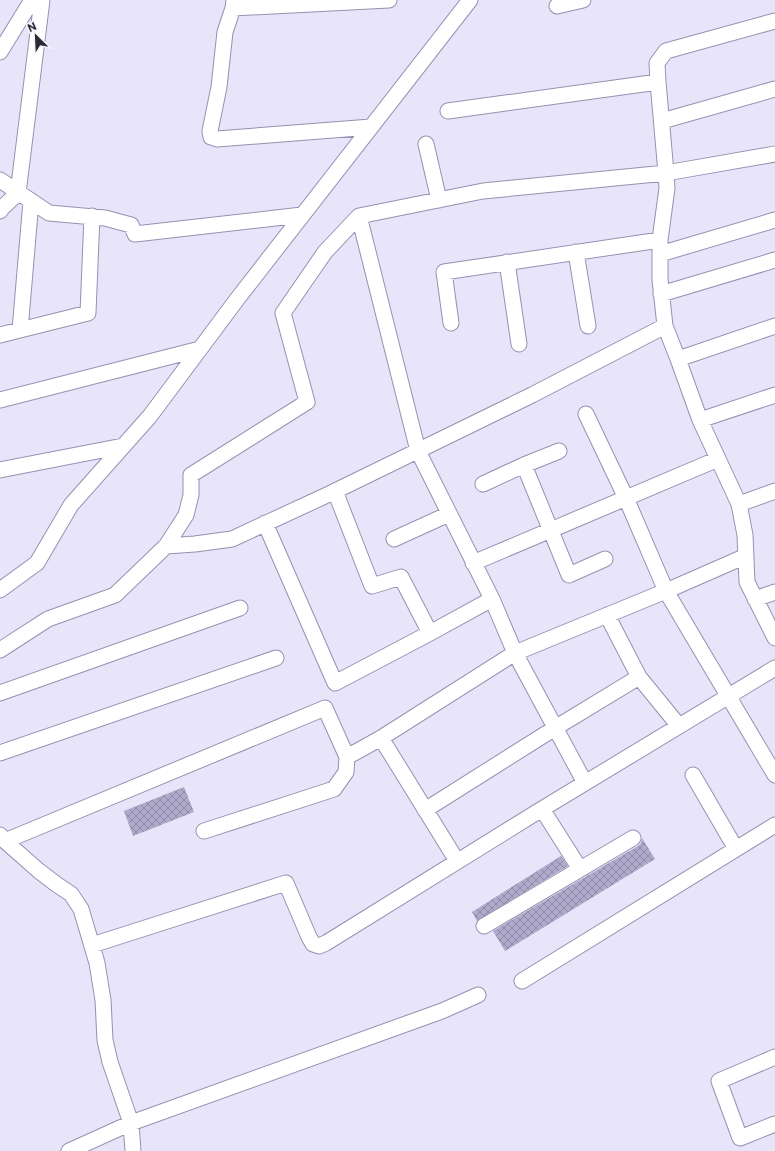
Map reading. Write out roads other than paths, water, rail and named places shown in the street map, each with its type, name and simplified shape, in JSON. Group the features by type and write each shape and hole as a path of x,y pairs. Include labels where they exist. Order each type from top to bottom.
{"street":[{"path":"0,52 32,0"},
{"path":"0,211 18,193 42,0"},
{"path":"371,127 217,139 211,136 210,131 219,87 225,32 234,4 389,0"},
{"path":"0,590 37,563 71,505 150,416 238,298 470,0"},
{"path":"558,6 583,0"},
{"path":"775,21 666,52 657,63 667,188 660,247 660,280 665,326 700,420 739,504 745,535 747,582 775,638"},
{"path":"448,111 658,82"},
{"path":"662,121 775,89"},
{"path":"426,144 438,200"},
{"path":"0,650 48,619 115,595 166,546 186,515 191,495 191,475 307,402 283,313 326,252 359,216 483,191 666,173 775,154"},
{"path":"0,180 49,212 92,216 132,224 136,234 302,215"},
{"path":"20,330 31,201"},
{"path":"0,335 88,313 92,216"},
{"path":"359,216 418,451 492,599 515,653 585,783"},
{"path":"451,323 444,272 576,252 660,247 775,220"},
{"path":"576,252 588,326"},
{"path":"662,294 775,260"},
{"path":"507,262 519,344"},
{"path":"166,546 232,539 335,491 532,395 665,326"},
{"path":"678,359 775,326"},
{"path":"0,400 200,349"},
{"path":"700,420 775,395"},
{"path":"586,414 626,498 666,591 775,775"},
{"path":"0,470 123,446"},
{"path":"483,484 559,451"},
{"path":"473,563 718,459"},
{"path":"524,465 569,575 605,559"},
{"path":"335,491 372,586 400,577 430,633"},
{"path":"739,504 775,491"},
{"path":"394,538 449,514"},
{"path":"265,524 334,683 492,599"},
{"path":"347,757 381,738 515,653 666,591 746,556"},
{"path":"755,599 775,592"},
{"path":"0,693 240,608"},
{"path":"607,615 639,677 679,726"},
{"path":"0,753 276,658"},
{"path":"92,945 286,883 309,937 313,944 319,946 333,939 457,861 775,668"},
{"path":"425,810 639,677"},
{"path":"134,1151 131,1123 110,1062 105,1040 103,1000 97,964 81,909 71,894 50,880 3,838 325,708 347,757 346,772 334,790 204,831"},
{"path":"381,738 457,861"},
{"path":"692,775 736,849"},
{"path":"542,809 580,869"},
{"path":"522,981 775,826"},
{"path":"484,926 633,838"},
{"path":"69,1151 131,1123 442,1011 478,995"},
{"path":"775,1057 719,1081 740,1138 775,1124"}]}
